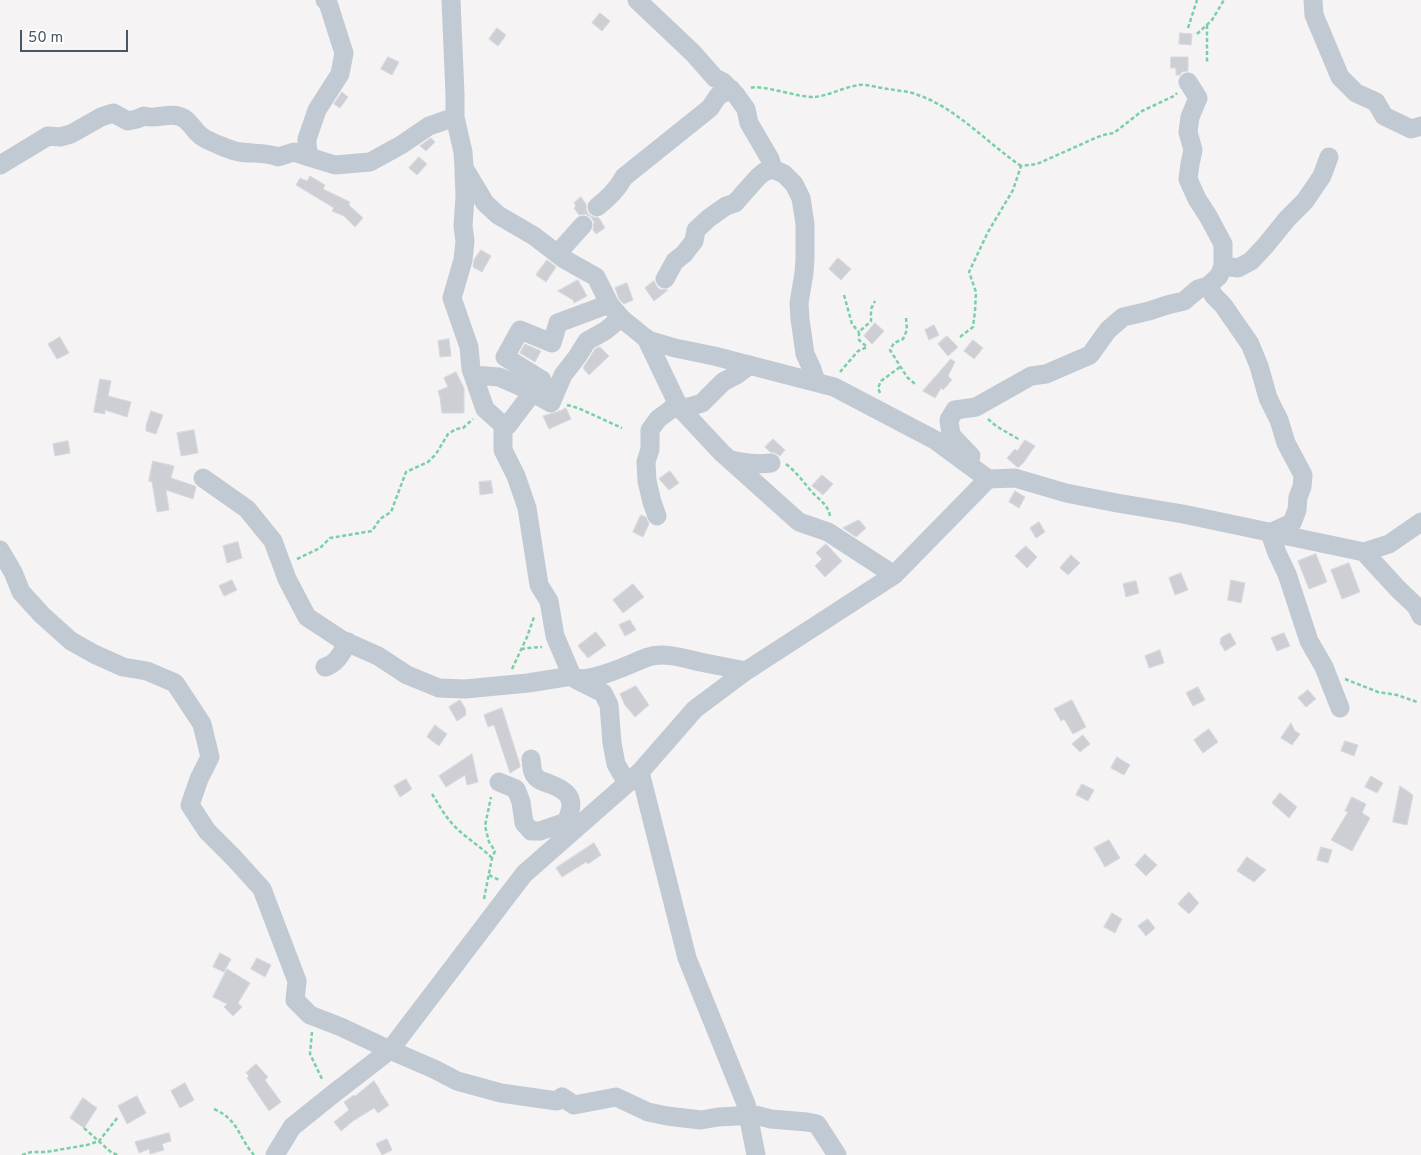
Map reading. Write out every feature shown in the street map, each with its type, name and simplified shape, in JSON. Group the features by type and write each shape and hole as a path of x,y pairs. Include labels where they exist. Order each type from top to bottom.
{"street":[{"path":"309,157 307,139 317,110 340,74 344,53 328,3 325,0"},
{"path":"451,0 456,94 455,117 463,152 465,197 462,226 465,241 452,298 469,347 471,369 485,409 503,425 508,425 542,380 505,357 520,330 552,343 558,323 615,311"},
{"path":"637,0 693,53 715,78 733,91 746,109 750,123 774,169 784,174 794,184 801,198 805,224 805,259 799,303 800,319 805,354 816,382"},
{"path":"1313,0 1314,15 1340,77 1356,93 1376,102 1384,116 1411,129 1421,126"},
{"path":"988,479 969,454 951,435 949,420 955,410 976,407 1031,376 1046,374 1090,355 1108,330 1123,317 1150,312 1184,301 1198,289 1208,286 1219,276 1223,266 1223,244 1197,199 1188,179 1193,150 1188,132 1190,117 1198,98 1188,82"},
{"path":"597,207 619,187 624,177 710,108 718,96 733,91"},
{"path":"0,165 48,136 60,137 72,134 101,116 113,113 128,121 137,120 144,116 150,118 177,115 187,119 202,138 237,152 269,153 278,157 294,152 335,165 370,162 401,145 429,126 455,117"},
{"path":"1223,266 1238,268 1251,261 1266,246 1287,219 1305,201 1322,176 1329,157"},
{"path":"464,168 485,203 498,215 534,236 564,259 596,277 615,311 648,340 834,387 934,440 988,479 1015,478 1066,493 1183,514 1364,552 1389,544 1421,522"},
{"path":"665,279 675,261 684,254 694,241 696,230 726,206 735,203 764,172 774,169"},
{"path":"557,254 583,225"},
{"path":"1208,286 1250,344 1259,366 1268,398 1279,420 1286,443 1304,475 1298,497 1297,510 1292,523 1270,533"},
{"path":"473,375 499,377 551,403 563,375 577,358 587,341 605,330 615,311"},
{"path":"646,338 678,407 729,460 799,522 828,532 894,575"},
{"path":"657,516 647,481 646,462 650,449 650,430 658,419 670,410 702,403 723,382 750,365"},
{"path":"503,425 503,450 516,476 527,508 539,585 549,602 555,636 573,678 603,693 610,705 612,743 616,764 634,777 687,958 746,1104 756,1155"},
{"path":"729,460 759,465 778,463"},
{"path":"203,478 247,509 273,541 287,579 307,617 407,674 439,688 464,689 573,678 580,679 610,673 649,657 671,655 746,671"},
{"path":"275,1155 292,1128 390,1050 524,874 568,828 634,777 695,709 746,671 894,575 988,479"},
{"path":"1270,533 1287,574 1309,641 1327,676 1340,708"},
{"path":"0,549 22,592 42,615 71,641 123,667 147,671 175,683 192,707 202,724 210,757 190,805 207,831 262,889 297,981 295,1000 310,1015 341,1026 457,1081 502,1093 557,1101 562,1097 574,1105 616,1097 648,1112 701,1120 718,1117 755,1116 807,1122 817,1124 837,1155"},
{"path":"1364,552 1416,606 1421,616"},
{"path":"325,667 336,661 348,642"},
{"path":"531,759 532,772 537,779 557,787 566,793 572,802 568,828"},
{"path":"499,782 516,789 521,802 524,823 531,831 568,828"}],"path":[{"path":"1188,28 1197,0"},
{"path":"1197,34 1212,20 1224,0"},
{"path":"1207,25 1207,64"},
{"path":"733,91 755,86 767,90 814,97 860,85 917,94 945,108 1021,166 1037,164 1102,135 1114,133 1142,111 1174,96 1188,82"},
{"path":"960,337 973,327 976,292 970,272 988,232 1013,190 1021,166"},
{"path":"834,387 838,374 858,351 867,347 859,340 859,332 852,324 844,295"},
{"path":"859,332 871,321 871,309 875,301"},
{"path":"906,318 907,330 903,339 894,343 890,350 907,377 915,384"},
{"path":"883,413 883,402 878,388 881,381 900,367"},
{"path":"551,403 578,408 622,428"},
{"path":"976,407 996,426 1020,440"},
{"path":"282,565 320,548 330,538 372,531 380,519 391,512 406,472 428,462 436,454 448,434 456,429 463,428 485,409"},
{"path":"778,463 799,475 812,493 823,501 829,511 828,532"},
{"path":"507,685 514,663 538,606 542,590"},
{"path":"521,649 545,647"},
{"path":"1327,676 1345,679 1378,692 1397,695 1417,702"},
{"path":"483,900 495,851 489,842 485,826 490,800 499,782"},
{"path":"432,794 450,821 464,836 481,847 492,858"},
{"path":"314,1017 310,1054 318,1072 333,1094"},
{"path":"214,1109 231,1120 254,1155"},
{"path":"22,1155 31,1152 46,1152 87,1145 99,1141 118,1117"},
{"path":"84,1128 112,1153 119,1155"}],"building":[{"path":"600,13 610,21 602,31 592,23"},
{"path":"497,28 506,35 498,46 489,39"},
{"path":"1180,33 1192,34 1191,45 1179,44"},
{"path":"388,57 399,62 392,75 381,69"},
{"path":"1171,57 1188,57 1188,71 1176,75 1176,68 1171,68"},
{"path":"342,92 348,97 340,108 334,104"},
{"path":"431,138 435,142 426,151 420,146"},
{"path":"419,157 427,164 417,175 409,168"},
{"path":"310,176 325,185 323,189 350,202 349,205 363,218 355,227 344,216 332,211 334,208 296,185 300,178 307,181"},
{"path":"581,197 586,204 588,214 599,218 605,228 596,234 593,230 594,222 591,217 585,214 579,215 574,208 576,206 574,203"},
{"path":"481,250 491,256 482,272 473,267 474,260"},
{"path":"838,258 851,269 841,280 829,269"},
{"path":"547,260 556,267 546,282 536,275"},
{"path":"578,280 587,296 574,303 573,300 558,291"},
{"path":"654,281 659,289 668,290 654,301 645,288"},
{"path":"627,283 633,300 624,304 619,299 615,288"},
{"path":"875,323 884,331 872,344 864,336"},
{"path":"934,325 939,335 929,340 925,330"},
{"path":"947,336 958,347 948,356 938,344"},
{"path":"60,337 69,353 57,359 48,344"},
{"path":"449,339 451,356 440,357 438,341"},
{"path":"973,340 983,348 974,359 964,351"},
{"path":"525,344 541,351 535,362 520,353"},
{"path":"600,347 609,356 589,375 583,368 595,349"},
{"path":"951,359 955,362 948,376 952,380 943,390 941,388 935,398 923,391"},
{"path":"456,372 464,388 464,413 442,413 438,391 448,387 444,378"},
{"path":"100,379 111,381 108,396 131,402 127,417 105,410 105,414 94,412"},
{"path":"566,408 571,419 549,429 543,416"},
{"path":"151,411 163,415 156,434 146,431"},
{"path":"194,430 198,453 181,456 177,433"},
{"path":"773,439 785,450 780,456 770,452 765,447"},
{"path":"1025,440 1035,446 1024,462 1017,467 1007,458 1015,449 1017,451"},
{"path":"68,441 70,453 55,456 53,444"},
{"path":"153,461 174,466 171,478 196,487 193,499 166,490 169,510 157,512 152,482 149,481"},
{"path":"670,471 679,483 669,490 659,479"},
{"path":"822,475 833,484 823,495 812,486"},
{"path":"491,481 493,493 480,495 479,482"},
{"path":"1015,491 1025,497 1019,508 1009,502"},
{"path":"641,515 646,517 649,524 643,537 633,532"},
{"path":"859,520 866,528 856,537 843,528"},
{"path":"1039,522 1045,532 1036,538 1030,528"},
{"path":"238,542 242,558 227,563 223,546"},
{"path":"826,544 842,561 825,577 815,566 822,559 816,553"},
{"path":"1026,546 1037,557 1027,568 1015,556"},
{"path":"1316,554 1327,582 1309,589 1298,561"},
{"path":"1071,555 1080,563 1068,575 1060,568"},
{"path":"1349,563 1360,592 1342,599 1331,570"},
{"path":"1181,573 1188,590 1175,595 1169,578"},
{"path":"232,580 237,590 224,596 219,586"},
{"path":"1231,580 1245,583 1241,603 1228,600"},
{"path":"1136,581 1139,593 1126,597 1123,584"},
{"path":"633,584 644,597 623,613 613,600"},
{"path":"630,620 636,630 625,636 619,625"},
{"path":"596,632 606,645 588,658 578,646"},
{"path":"1230,633 1236,644 1225,651 1220,643 1221,638"},
{"path":"1284,633 1290,646 1277,651 1271,638"},
{"path":"1160,650 1164,663 1149,668 1145,656"},
{"path":"636,686 649,705 635,717 625,705 620,694"},
{"path":"1198,687 1205,700 1193,706 1186,693"},
{"path":"1308,690 1316,699 1306,707 1298,698"},
{"path":"460,700 465,708 466,715 457,721 449,707"},
{"path":"1072,700 1086,727 1073,734 1064,719 1061,721 1054,709"},
{"path":"502,708 520,765 520,767 510,773 494,725 488,727 484,715"},
{"path":"1291,723 1295,731 1300,734 1292,745 1281,738"},
{"path":"435,725 447,734 439,746 427,737"},
{"path":"1209,729 1218,742 1203,753 1194,740"},
{"path":"1083,735 1090,744 1080,752 1072,744"},
{"path":"1345,741 1358,745 1354,756 1341,751"},
{"path":"472,754 478,782 467,785 465,775 446,787 439,776"},
{"path":"1117,757 1130,765 1124,775 1111,768"},
{"path":"1371,776 1383,783 1377,793 1365,787"},
{"path":"406,779 412,789 400,797 394,786"},
{"path":"1082,784 1094,790 1088,801 1076,795"},
{"path":"1400,786 1413,795 1407,825 1393,822"},
{"path":"1280,793 1297,807 1289,818 1272,803"},
{"path":"1352,797 1366,804 1362,813 1370,818 1352,851 1331,840 1348,812 1345,811"},
{"path":"1109,840 1120,858 1105,867 1094,848"},
{"path":"594,843 601,855 562,877 556,868"},
{"path":"1321,847 1332,850 1328,863 1317,860"},
{"path":"1145,854 1157,865 1146,876 1135,865"},
{"path":"1247,857 1266,870 1254,882 1237,871"},
{"path":"1189,892 1199,903 1189,914 1178,904"},
{"path":"1112,913 1122,919 1115,933 1104,927"},
{"path":"1148,919 1155,928 1146,936 1138,926"},
{"path":"220,953 231,959 224,972 213,967"},
{"path":"257,958 271,965 265,977 251,969"},
{"path":"227,969 250,983 238,1003 242,1007 233,1016 224,1007 227,1004 213,997"},
{"path":"256,1064 268,1077 265,1080 281,1102 269,1111 247,1078 249,1076 246,1073"},
{"path":"374,1081 389,1105 378,1113 374,1108 341,1131 334,1122 349,1110 344,1102"},
{"path":"185,1083 194,1100 180,1108 171,1091"},
{"path":"137,1096 146,1113 127,1124 118,1106"},
{"path":"83,1098 97,1108 84,1128 70,1118"},
{"path":"169,1133 171,1141 162,1144 164,1150 150,1154 149,1149 139,1153 135,1142"},
{"path":"387,1139 392,1150 382,1155 376,1144"}]}
